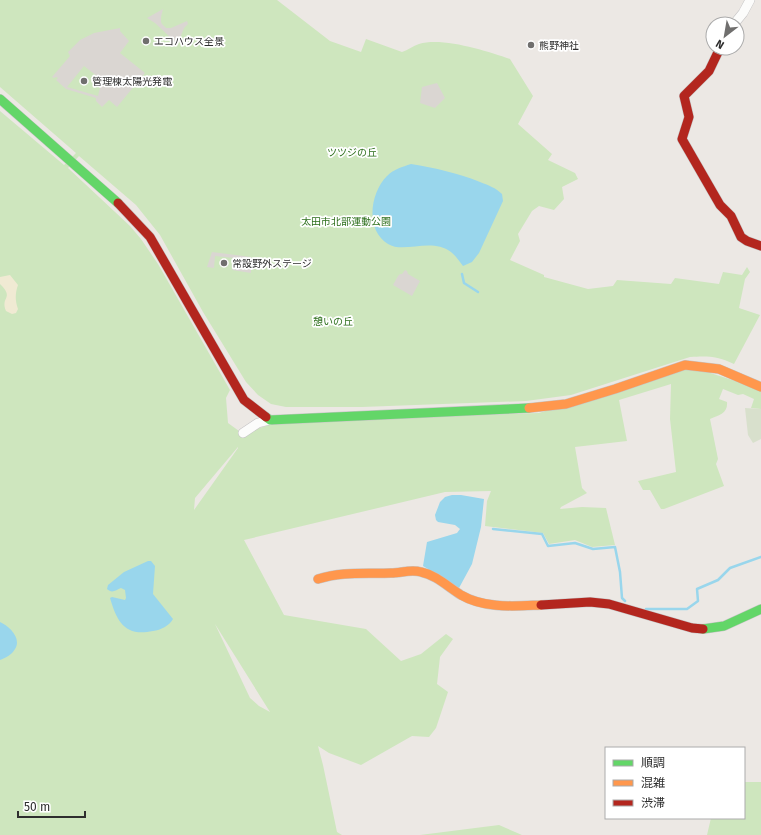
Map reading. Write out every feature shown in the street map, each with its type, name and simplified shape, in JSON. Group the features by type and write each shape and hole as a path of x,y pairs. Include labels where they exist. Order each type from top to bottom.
{"street":[{"path":"741,16 750,0"},
{"path":"717,56 710,72 684,96 689,117 682,139 720,205 731,216 742,237 747,241 761,246"},
{"path":"0,99 119,204 150,237 244,400 270,420"},
{"path":"243,433 258,423 270,420 523,409 566,404 685,365 706,366 719,369 761,388"},
{"path":"318,579 346,572 391,573 419,570 442,582 467,599 482,604 514,606 554,603 606,603 701,629 714,629 737,622 761,609"}],"green space":[{"path":"0,0 277,0 330,41 361,52 366,39 402,52 419,44 440,42 489,52 510,59 533,96 518,124 552,154 548,160 575,173 578,179 562,187 564,199 554,210 539,206 532,211 518,234 520,241 510,260 544,275 544,277 588,289 613,286 617,280 671,284 675,278 719,284 723,272 742,275 747,267 750,272 745,279 739,308 760,315 734,364 712,357 690,357 571,395 526,401 362,407 286,407 271,404 258,395 246,382 203,312 160,235 136,205 79,156 68,168 130,226 158,264 230,390 226,398 228,423 239,431 253,430 282,421 539,413 688,366 761,389 761,409 751,408 754,399 743,394 738,395 723,389 719,399 727,402 726,409 723,413 710,419 718,459 716,464 724,486 661,509 650,490 643,490 638,481 676,472 670,419 671,384 619,400 627,441 575,447 582,488 587,493 561,507 560,509 582,507 606,508 615,545 592,547 575,540 549,544 543,533 485,526 487,501 491,491 445,492 244,540 284,615 366,629 401,661 421,654 446,634 453,639 440,657 437,684 448,692 436,728 429,737 412,736 361,765 329,753 318,746 337,832 342,835 0,835 0,111 64,165 76,153 0,87","holes":["238,448 194,510 195,498","215,624 270,712 259,706 250,698"]},
{"path":"745,408 761,409 761,439 753,443 748,435"},
{"path":"745,782 761,782 761,835 707,835 711,819 745,819"},
{"path":"499,825 522,835 420,835"}],"sand":[{"path":"10,275 18,285 16,291 16,303 18,309 16,313 12,314 6,311 5,303 7,295 0,284 0,277"}],"shaded area":[{"path":"163,9 161,22 166,28 171,28 187,21 188,24 184,28 177,46 173,45 171,38 155,23 147,18"},
{"path":"120,28 120,31 129,41 120,53 145,73 117,107 109,100 102,107 96,101 96,98 66,89 56,80 58,78 52,77 70,56 68,52 80,40 94,33","holes":["84,66 98,77 95,81 101,83 98,96 67,87"]},
{"path":"437,83 445,98 435,108 420,103 422,87"},
{"path":"212,252 251,257 251,273 232,270 234,258 215,256 214,268 207,267"},
{"path":"405,270 408,274 420,281 412,296 393,285 398,276"}],"water":[{"path":"411,164 463,176 489,186 502,194 503,201 479,253 472,262 463,266 451,252 435,246 394,247 381,238 376,230 372,211 381,183 387,176 398,168"},
{"path":"452,495 484,499 481,527 472,564 459,588 423,566 427,542 457,533 460,529 455,525 438,522 436,520 435,515 440,502 445,497"},
{"path":"151,561 155,566 153,594 173,619 167,626 159,630 135,632 129,630 119,621 110,598 112,597 125,600 125,590 121,588 116,591 107,589 108,585 124,572"},
{"path":"0,622 11,629 14,633 17,645 12,653 0,660"}],"waterway":[{"path":"462,274 464,283 478,292"},
{"path":"493,529 542,534 548,546 575,543 593,549 615,547 620,572 622,598 625,601"},
{"path":"646,609 687,609 698,601 697,589 718,580 730,568 761,557"}],"traffic: fast":[{"path":"0,99 118,203"},
{"path":"266,417 270,420 529,408"},
{"path":"703,629 724,626 761,609"}],"traffic: slow":[{"path":"529,408 566,404 685,365 719,369 761,387"},
{"path":"318,579 327,576 354,573 417,571 432,576 461,595 480,603 500,606 541,605"}],"traffic: jam":[{"path":"716,56 709,71 684,96 689,117 682,139 720,205 731,216 741,237 761,246"},
{"path":"118,203 150,237 244,400 266,417"},
{"path":"541,605 590,602 609,604 692,628 703,629"}],"place":[{"name":"エコハウス全景","path":"146,41"},
{"name":"熊野神社","path":"531,45"},
{"name":"管理棟太陽光発電","path":"84,81"},
{"name":"常設野外ステージ","path":"224,263"}],"park label":[{"name":"ツツジの丘","path":"352,152"},
{"name":"太田市北部運動公園","path":"346,221"},
{"name":"憩いの丘","path":"333,321"}]}
